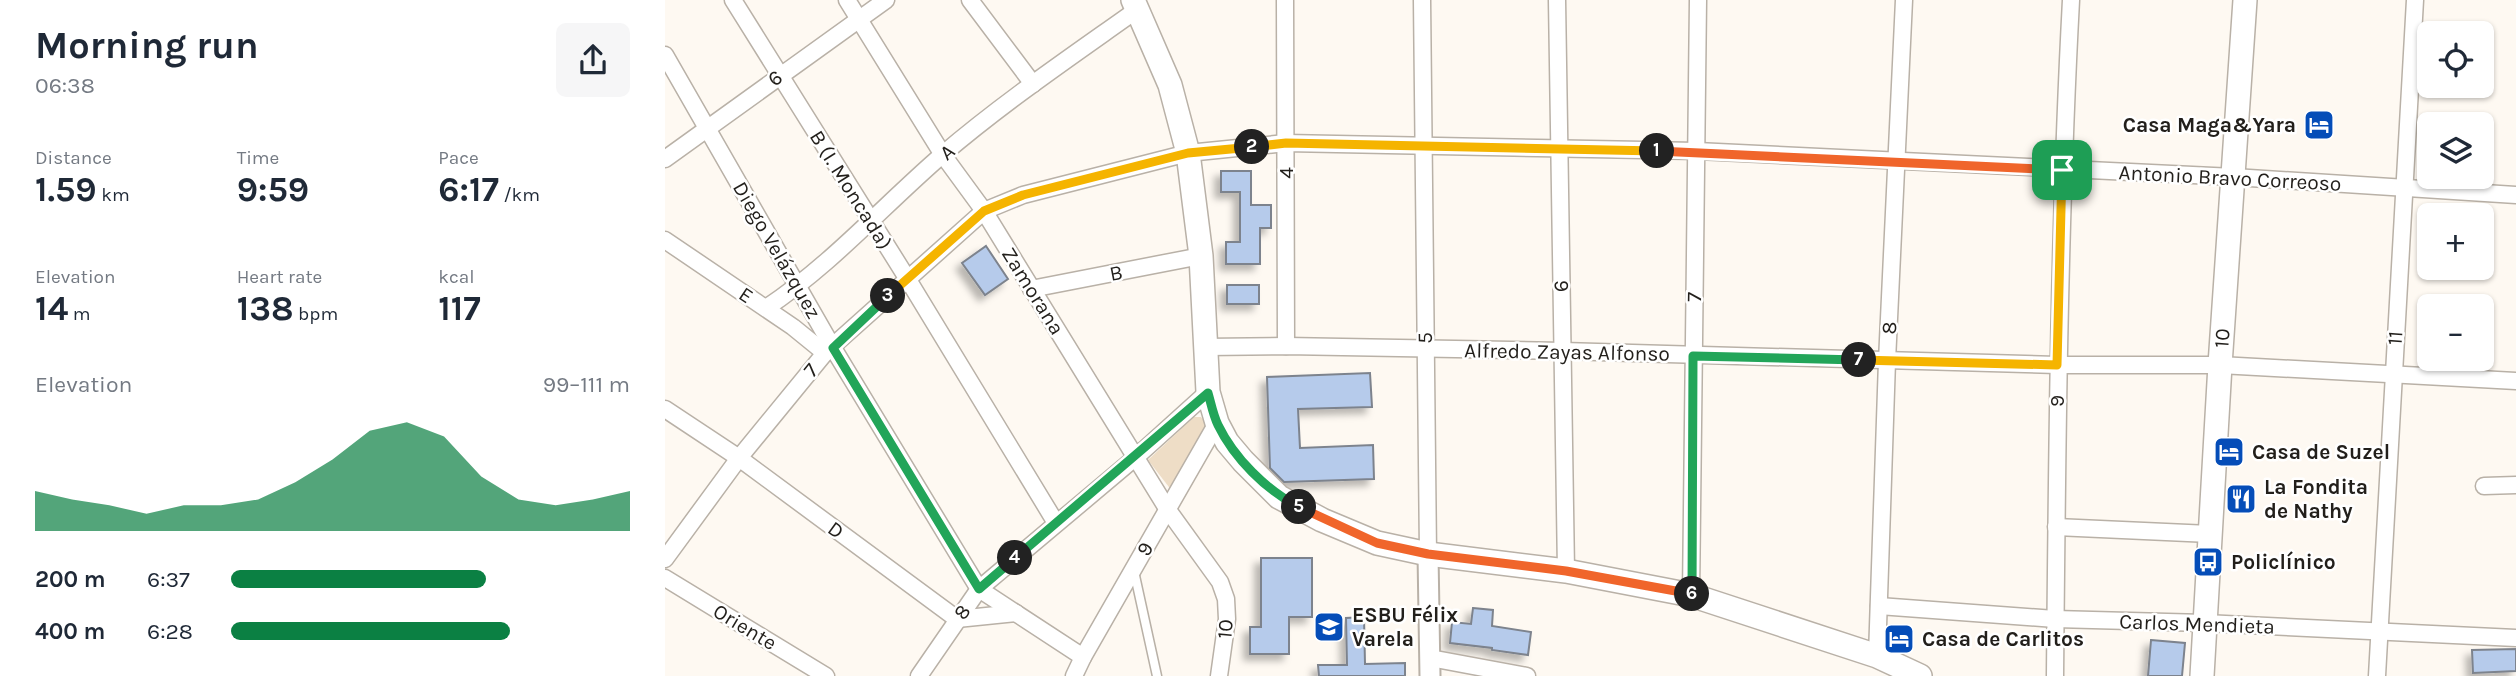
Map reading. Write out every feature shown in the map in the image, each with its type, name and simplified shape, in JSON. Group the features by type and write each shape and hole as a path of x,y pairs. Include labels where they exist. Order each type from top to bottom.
{"main road":[{"name":"10","path":"2202,676 2245,0"},
{"path":"1136,4 1170,85 1188,153 1201,256 1208,393 1227,442 1279,497 1322,520 1377,543 1428,554 1566,571 1692,594 1877,656 1920,676"}],"street":[{"name":"B (I. Moncada)","path":"733,0 1056,523"},
{"name":"Zamorana","path":"847,0 943,155 984,211 1168,510 1220,582"},
{"name":"6","path":"665,159 886,0"},
{"path":"970,0 1033,84"},
{"name":"4","path":"1285,0 1286,346"},
{"name":"5","path":"1422,0 1430,667"},
{"name":"6","path":"1557,0 1566,571"},
{"name":"7","path":"1692,594 1698,0"},
{"name":"8","path":"1877,656 1887,361 1904,0"},
{"name":"9","path":"2055,676 2057,365 2062,170 2071,0"},
{"name":"11","path":"2377,676 2415,0"},
{"name":"A","path":"766,308 799,286 943,155 1136,4"},
{"name":"Diego Velázquez","path":"665,55 799,286 829,350 979,589 1083,657"},
{"name":"Antonio Bravo Correoso","path":"1188,153 1286,143 1697,151 2234,177 2516,195"},
{"name":"7","path":"665,559 739,458 829,350 984,211 1023,195 1188,153"},
{"name":"E","path":"665,240 829,350"},
{"name":"B","path":"1031,289 1201,256"},
{"name":"Alfredo Zayas Alfonso","path":"1205,347 1563,351 2057,365 2220,365 2516,381"},
{"name":"8","path":"919,676 979,589 1208,393"},
{"name":"D","path":"665,409 739,458 957,618"},
{"name":"9","path":"1074,676 1217,422"},
{"path":"2484,486 2516,485"},
{"path":"2056,527 2210,534"},
{"name":"Oriente","path":"665,578 826,676"},
{"name":"10","path":"1219,676 1227,619 1226,599 1220,582"},
{"name":"Carlos Mendieta","path":"1879,606 2055,619 2206,623 2516,638"},
{"path":"957,618 1016,613"},
{"path":"1430,667 1527,676"}],"lane":[{"path":"1134,569 1157,676"}],"shaded area":[{"path":"1194,417 1201,417 1206,423 1204,437 1172,491 1148,460"}],"building":[{"path":"1221,171 1251,171 1251,205 1271,205 1271,228 1260,228 1260,264 1226,264 1226,242 1240,242 1240,192 1221,192"},
{"path":"986,246 1008,279 985,295 962,263"},
{"path":"1227,285 1259,285 1259,304 1227,304"},
{"path":"1370,373 1372,407 1298,409 1300,448 1373,445 1374,479 1284,482 1270,468 1267,377"},
{"path":"1261,558 1312,558 1312,617 1289,617 1289,654 1250,654 1250,627 1261,627"},
{"path":"1473,608 1493,610 1492,626 1531,632 1528,655 1450,643 1452,622 1471,624"},
{"path":"1364,617 1365,664 1405,663 1405,676 1319,676 1318,665 1347,665 1346,618"},
{"path":"2151,640 2185,643 2182,676 2148,676"},
{"path":"2516,649 2516,671 2473,673 2472,650"}],"place":[{"name":"Casa Maga&Yara","path":"2319,125"},
{"name":"Casa de Suzel","path":"2229,452"},
{"name":"La Fondita de Nathy","path":"2241,499"},
{"name":"Policlínico","path":"2208,562"},
{"name":"ESBU Félix Varela","path":"1329,627"},
{"name":"Casa de Carlitos","path":"1899,639"}],"route":[{"path":"1286,143 1423,145 1697,151 2062,170 2057,365 1693,356 1692,594 1566,571 1428,554 1377,543 1322,520 1279,497 1227,442 1208,393 979,589 833,348 907,278 984,211 1023,195 1188,153 1286,143"}]}
